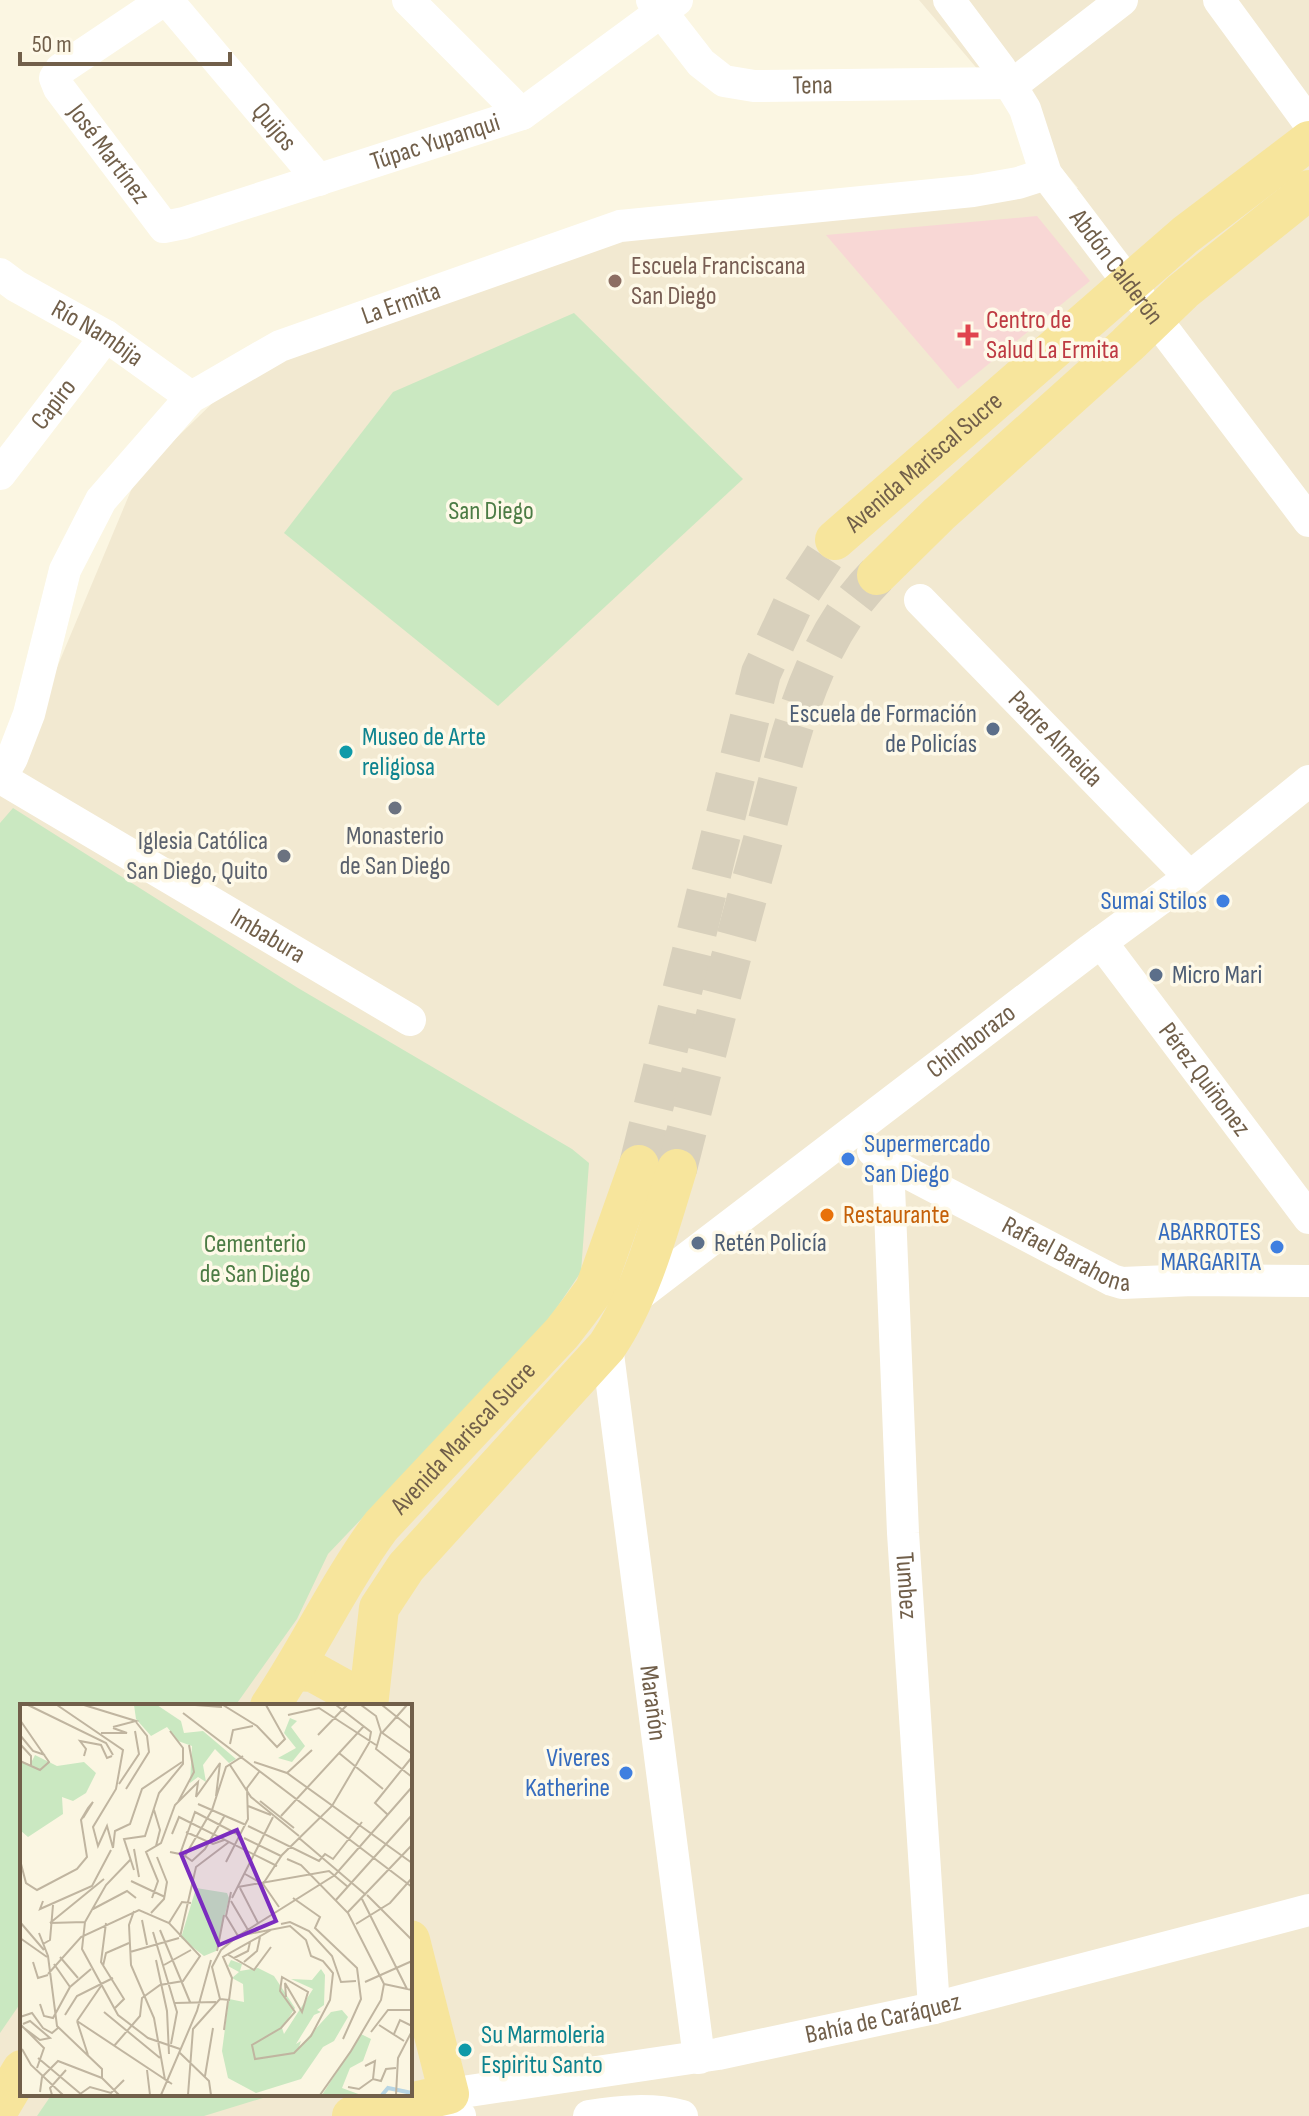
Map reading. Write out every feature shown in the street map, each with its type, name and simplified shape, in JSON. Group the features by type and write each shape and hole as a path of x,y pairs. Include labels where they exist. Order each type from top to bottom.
{"main road":[{"name":"Avenida Mariscal Sucre","path":"835,540 1185,235 1309,141"},
{"name":"Avenida Mariscal Sucre","path":"877,575 939,514 1183,291 1309,190"},
{"name":"Avenida Mariscal Sucre","path":"271,1704 294,1671 362,1552 381,1526 562,1333 595,1289 622,1218 658,1167 657,1235 621,1326 607,1346 406,1567 379,1608 368,1704"},
{"path":"294,1671 313,1672 351,1693 355,1704"},
{"path":"352,2116 454,2105 412,1948"},
{"path":"0,2107 20,2073"}],"street":[{"name":"José Martínez","path":"164,227 59,88 55,78 61,69 165,0"},
{"name":"Quijos","path":"165,0 319,180"},
{"name":"Abdón Calderón","path":"949,0 1010,83 1025,109 1046,174 1309,521"},
{"path":"1010,83 1020,79 1122,0"},
{"path":"1219,0 1309,123"},
{"path":"411,1 522,114"},
{"name":"Túpac Yupanqui","path":"164,227 522,114 663,4"},
{"name":"Tena","path":"663,4 701,63 724,81 754,86 1010,83"},
{"name":"La Ermita","path":"0,778 12,758 29,714 65,570 101,500 191,397 280,346 620,226 973,191 1018,183 1046,174"},
{"name":"Río Nambija","path":"0,274 106,336 191,397"},
{"name":"Capiro","path":"0,474 106,336"},
{"name":"Padre Almeida","path":"920,600 1190,877"},
{"name":"Imbabura","path":"0,778 410,1020"},
{"name":"Chimborazo","path":"631,1301 1190,877 1309,781"},
{"name":"Pérez Quiñonez","path":"1101,942 1309,1218"},
{"name":"Rafael Barahona","path":"850,1135 888,1162 1112,1280 1122,1283 1309,1281"},
{"name":"Tumbez","path":"888,1162 903,1533 934,2008"},
{"name":"Marañón","path":"607,1346 699,2058"},
{"name":"Bahía de Caráquez","path":"454,2105 699,2058 934,2008 1309,1910"},
{"path":"589,2116 626,2111 682,2116"}],"shaded area":[{"name":"San Diego","path":"919,0 1309,0 1309,2116 0,2116 0,788 12,775 137,476 258,359 674,212 795,208 1078,188"},
{"name":"Centro de Salud La Ermita","path":"1037,216 1090,281 958,389 826,235"}],"green space":[{"name":"San Diego","path":"574,313 743,479 498,706 284,533 393,392"},
{"name":"Cementerio de San Diego","path":"13,808 298,988 572,1149 589,1163 581,1272 543,1328 328,1554 297,1619 236,1704 20,1704 20,2004 0,2033 0,823"},
{"path":"51,2096 269,2096 204,2116 37,2116"}],"tunnel":[{"path":"639,1165 761,673 794,602 835,540"},
{"path":"677,1169 738,930 801,705 832,636 852,604 877,575"}],"place":[{"name":"Escuela Franciscana San Diego","path":"615,281"},
{"name":"Centro de Salud La Ermita","path":"968,335"},
{"name":"Escuela de Formación de Policías","path":"993,729"},
{"name":"Museo de Arte religiosa","path":"346,752"},
{"name":"Monasterio de San Diego","path":"395,808"},
{"name":"Iglesia Católica San Diego, Quito","path":"284,856"},
{"name":"Sumai Stilos","path":"1223,901"},
{"name":"Micro Mari","path":"1156,975"},
{"name":"Supermercado San Diego","path":"848,1159"},
{"name":"Restaurante","path":"827,1215"},
{"name":"Retén Policía","path":"698,1243"},
{"name":"ABARROTES MARGARITA","path":"1277,1247"},
{"name":"Viveres Katherine","path":"626,1773"},
{"name":"Su Marmoleria Espiritu Santo","path":"465,2050"}]}
